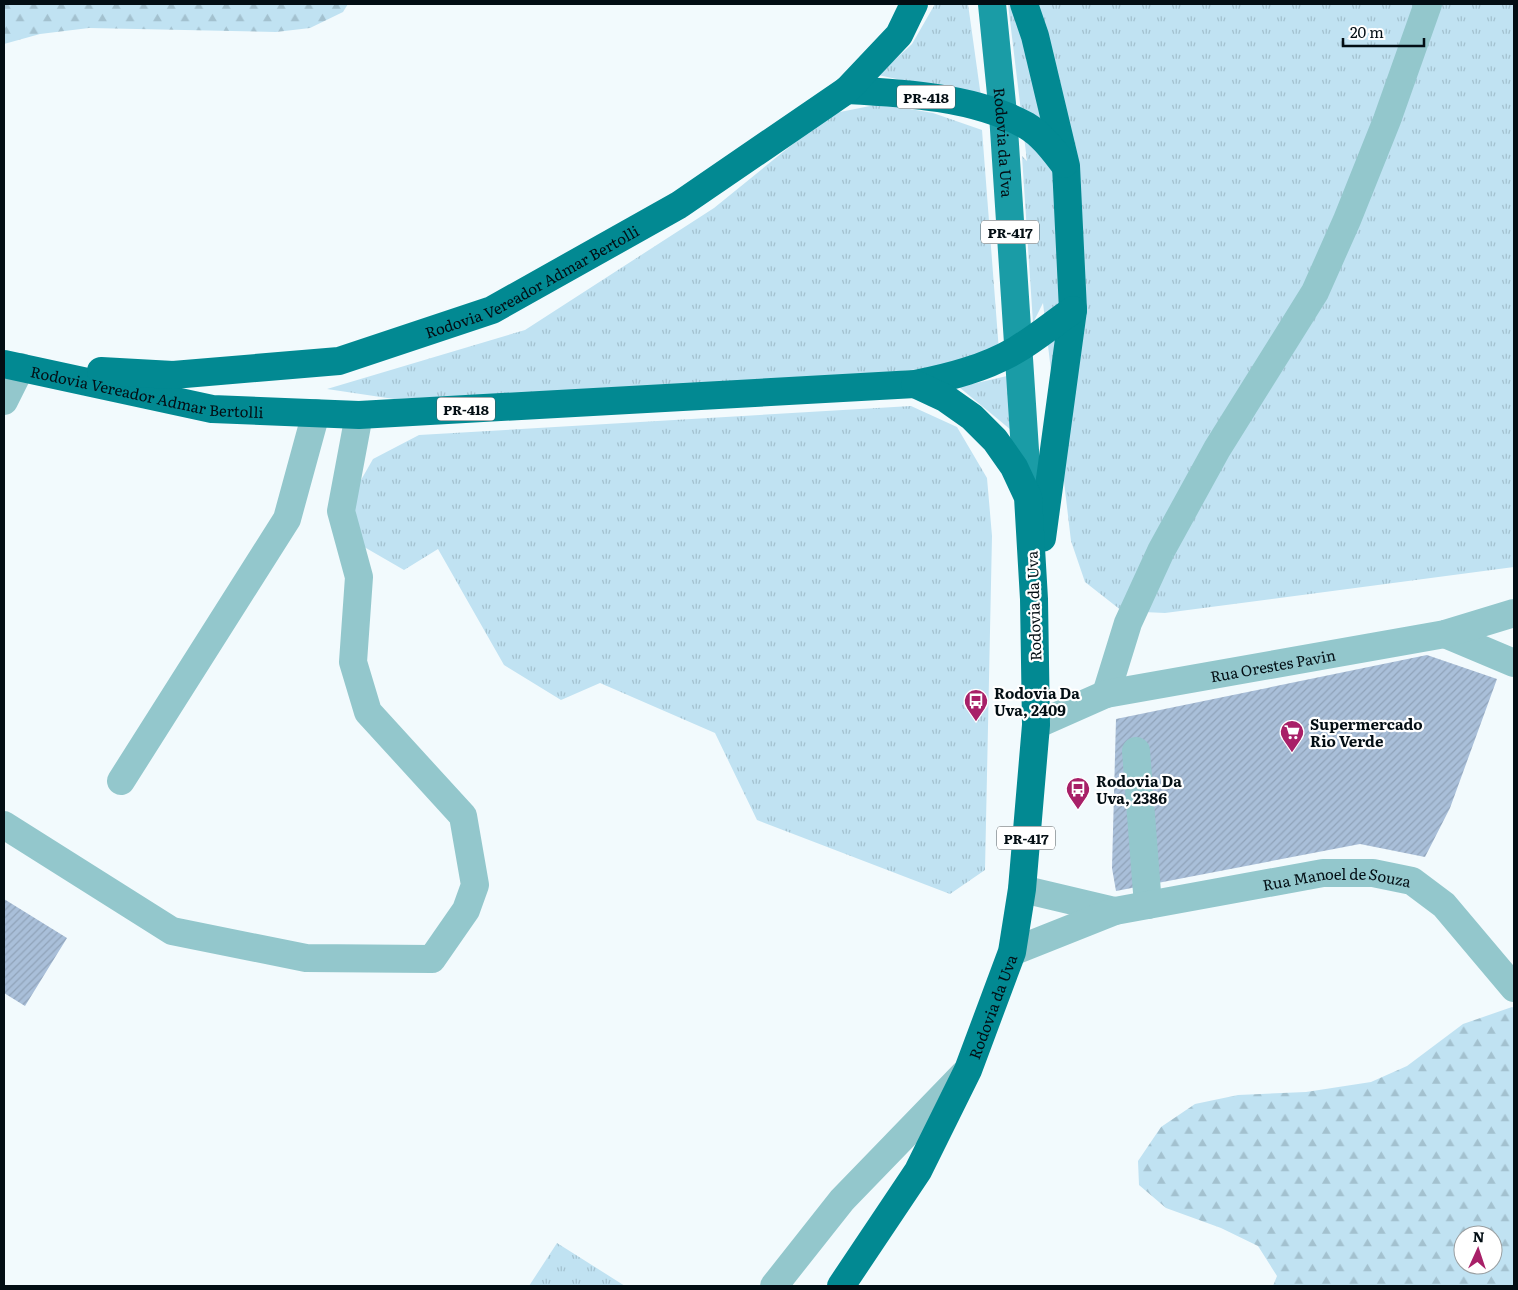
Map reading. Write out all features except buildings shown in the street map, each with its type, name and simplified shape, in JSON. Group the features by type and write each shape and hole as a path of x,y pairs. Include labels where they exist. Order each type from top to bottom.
{"highway":[{"name":"Rodovia Vereador Admar Bertolli","path":"12,366 173,375 339,361 492,310 679,205 847,90 898,35 914,4"},
{"path":"1024,4 1035,36 1066,166 1073,310 1034,599"},
{"name":"PR-418","path":"847,90 926,97 1003,114"},
{"path":"1003,114 1035,132 1049,144 1066,166"},
{"name":"Rodovia Vereador Admar Bertolli","path":"12,366 212,409 359,415 915,384 950,377 984,366 1016,350 1073,310"},
{"path":"915,384 945,398 965,412 995,440 1014,467 1028,497"},
{"name":"Rodovia da Uva","path":"841,1286 918,1172 968,1070 1012,952 1022,889 1036,725 1034,599 1028,497"}],"main road":[{"name":"Rodovia da Uva","path":"992,4 1003,114 1016,350 1028,497"}],"street":[{"path":"1106,694 1128,623 1161,551 1217,449 1315,292 1347,220 1387,120 1428,4"},
{"path":"4,401 12,366"},
{"path":"121,781 287,519 316,413"},
{"path":"4,826 172,931 306,958 432,959 466,910 475,885 462,816 368,712 353,662 359,577 341,511 359,415"},
{"name":"Rua Orestes Pavin","path":"1036,725 1106,694 1445,634 1514,613"},
{"path":"1445,634 1514,663"},
{"path":"1136,751 1148,905"},
{"name":"Rua Manoel de Souza","path":"1012,952 1115,911 1324,874 1373,873 1412,881 1444,905 1514,988"},
{"name":"Rua Manoel de Souza","path":"1022,889 1115,911"},
{"path":"774,1286 842,1200 968,1070"}],"green space":[{"path":"4,4 348,4 343,12 310,28 276,32 89,28 40,34 4,44"},
{"path":"935,4 968,4 981,97 878,75 912,44"},
{"path":"1008,4 1514,4 1514,567 1165,613 1122,611 1085,582 1071,541 1043,303 1033,323 1022,156 1027,161"},
{"path":"880,104 933,113 982,130 999,351 929,368 816,380 394,399 327,389 525,330 714,208 830,114"},
{"path":"1007,376 1011,430 959,387"},
{"path":"911,406 957,427 987,478 992,536 985,870 950,894 757,820 715,733 600,683 561,700 504,665 438,549 404,570 359,544 353,494 373,459 419,435"},
{"path":"1512,1007 1514,1008 1514,1286 1273,1286 1277,1276 1258,1246 1221,1228 1166,1208 1139,1185 1138,1161 1161,1127 1195,1104 1238,1095 1306,1092 1371,1082 1407,1066 1463,1024"},
{"path":"557,1243 625,1286 529,1286"}],"place":[{"name":"Rodovia Da Uva, 2409","path":"976,722"},
{"name":"Supermercado Rio Verde","path":"1292,753"},
{"name":"Rodovia Da Uva, 2386","path":"1078,810"}]}
